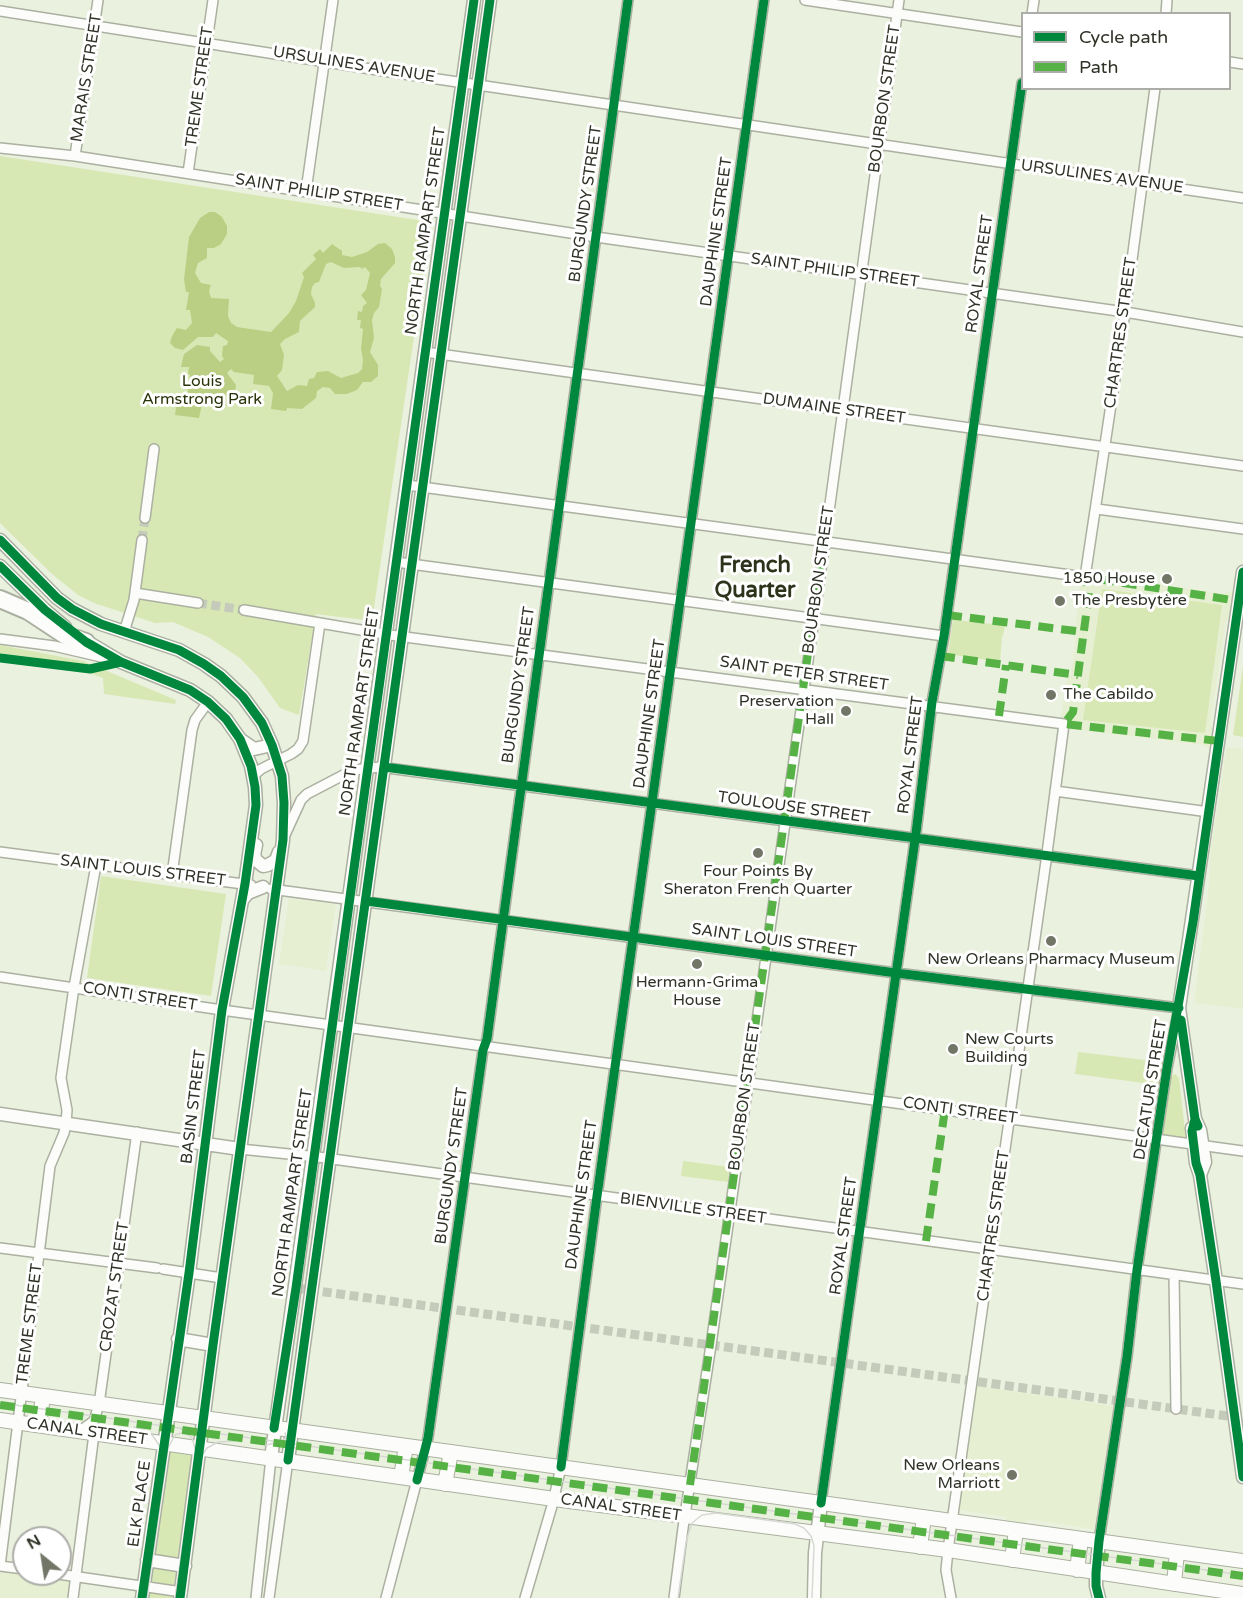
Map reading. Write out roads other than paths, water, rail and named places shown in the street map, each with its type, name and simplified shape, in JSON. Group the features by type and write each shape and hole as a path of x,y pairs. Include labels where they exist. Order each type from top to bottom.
{"highway":[{"path":"0,599 28,611 66,636 86,642"}],"main road":[{"name":"CANAL STREET","path":"0,1390 1243,1561"},
{"path":"39,1425 43,1396"},
{"name":"CANAL STREET","path":"0,1420 554,1499 948,1550 1243,1594"},
{"path":"401,1478 406,1446"},
{"path":"445,1484 451,1452"},
{"path":"920,1547 924,1517"},
{"path":"1012,1560 1017,1530"},
{"path":"1077,1570 1081,1539"},
{"path":"1174,1584 1177,1552"}],"street":[{"name":"MARAIS STREET","path":"75,156 98,0"},
{"name":"TREME STREET","path":"188,173 213,0"},
{"path":"306,190 333,0"},
{"name":"NORTH RAMPART STREET","path":"271,1458 474,0"},
{"name":"NORTH RAMPART STREET","path":"288,1460 490,0"},
{"name":"BURGUNDY STREET","path":"386,1598 425,1449 484,1046 487,1039 628,0"},
{"name":"DAUPHINE STREET","path":"525,1598 561,1467 764,0"},
{"path":"805,0 1021,32"},
{"name":"BOURBON STREET","path":"674,1598 814,618 899,0"},
{"name":"URSULINES AVENUE","path":"0,11 1243,198"},
{"name":"ROYAL STREET","path":"821,1503 897,973 932,707 1022,90"},
{"name":"CHARTRES STREET","path":"955,559 1085,577 1106,447 1155,90"},
{"name":"SAINT PHILIP STREET","path":"0,148 75,156 306,190 596,237 1125,312 1243,332"},
{"name":"DUMAINE STREET","path":"425,352 1243,466"},
{"path":"145,518 154,449"},
{"path":"407,484 955,559"},
{"path":"1097,509 1243,529"},
{"path":"0,540 57,598 72,609 101,624 179,650 204,664 233,686 252,708 272,745 278,760 284,792 283,840 222,1278 181,1595 143,1592 72,1576"},
{"path":"124,632 135,593 142,540"},
{"path":"396,562 944,636"},
{"path":"0,566 45,610 86,642 121,662"},
{"name":"DECATUR STREET","path":"1099,1541 1167,1068 1179,1008 1243,572"},
{"path":"135,593 198,603"},
{"name":"SAINT PETER STREET","path":"244,610 386,634 1064,724"},
{"path":"253,776 261,769 298,749 303,741 320,623"},
{"path":"0,639 88,652 121,662 190,690 208,702 226,719 240,739 249,760 255,801 259,810 259,829 254,855 259,864 268,865 276,860 283,840"},
{"path":"172,875 192,730 195,720 208,702"},
{"name":"CHARTRES STREET","path":"951,1598 946,1570 948,1550 1064,724"},
{"path":"240,739 254,749 272,745"},
{"name":"TOULOUSE STREET","path":"283,840 301,800 307,794 345,773 368,767 384,767 1199,876"},
{"path":"1055,791 1209,812"},
{"name":"BASIN STREET","path":"168,1414 189,1273 222,1010 243,899 255,801"},
{"name":"SAINT LOUIS STREET","path":"0,852 897,973 1179,1008"},
{"path":"66,1123 67,1110 61,1078 74,987 96,865"},
{"path":"243,899 248,893 263,887"},
{"name":"CONTI STREET","path":"0,977 222,1010 1243,1151"},
{"path":"1179,1008 1195,1119 1200,1130 1198,1145 1205,1162 1200,1175 1239,1417 1243,1477"},
{"name":"BIENVILLE STREET","path":"0,1114 137,1132 240,1149 330,1159 1243,1284"},
{"name":"TREME STREET","path":"0,1566 50,1166 66,1123"},
{"name":"CROZAT STREET","path":"78,1432 94,1421 99,1404 137,1132"},
{"path":"0,1248 222,1278"},
{"path":"1174,1275 1176,1409"},
{"path":"178,1339 213,1345"},
{"name":"ELK PLACE","path":"143,1592 168,1414"},
{"path":"73,1598 94,1434"},
{"path":"256,1598 271,1458"},
{"path":"269,1598 288,1460"},
{"path":"814,1598 821,1503"},
{"path":"1099,1541 1096,1573 1099,1598"},
{"path":"147,1560 185,1566"}],"tunnel":[{"path":"142,540 145,518"},
{"path":"198,603 244,610"},
{"path":"296,1288 1235,1417"}],"tram line":[{"path":"266,1445 283,1441 288,1435 290,1424 486,0"},
{"path":"0,1403 1243,1575"},
{"path":"134,1427 145,1430 153,1436 161,1448 164,1460"},
{"path":"175,1598 196,1452 192,1438 181,1429"},
{"path":"147,1598 168,1448 175,1435 190,1430"},
{"path":"285,1433 287,1442 302,1450"},
{"path":"195,1465 207,1448 218,1442 235,1441"},
{"path":"678,1598 686,1542 692,1523 702,1515 716,1513 795,1524 804,1528 811,1536 814,1546 812,1598"}],"place":[{"name":"1850 House","path":"1167,579"},
{"name":"The Presbytère","path":"1060,601"},
{"name":"The Cabildo","path":"1051,695"},
{"name":"Preservation Hall","path":"846,711"},
{"name":"Four Points By Sheraton French Quarter","path":"758,853"},
{"name":"New Orleans Pharmacy Museum","path":"1051,941"},
{"name":"Hermann-Grima House","path":"697,964"},
{"name":"New Courts Building","path":"953,1049"},
{"name":"New Orleans Marriott","path":"1012,1475"}],"district":[{"name":"French Quarter","path":"755,578"}],"park label":[{"name":"Louis Armstrong Park","path":"202,391"}]}
